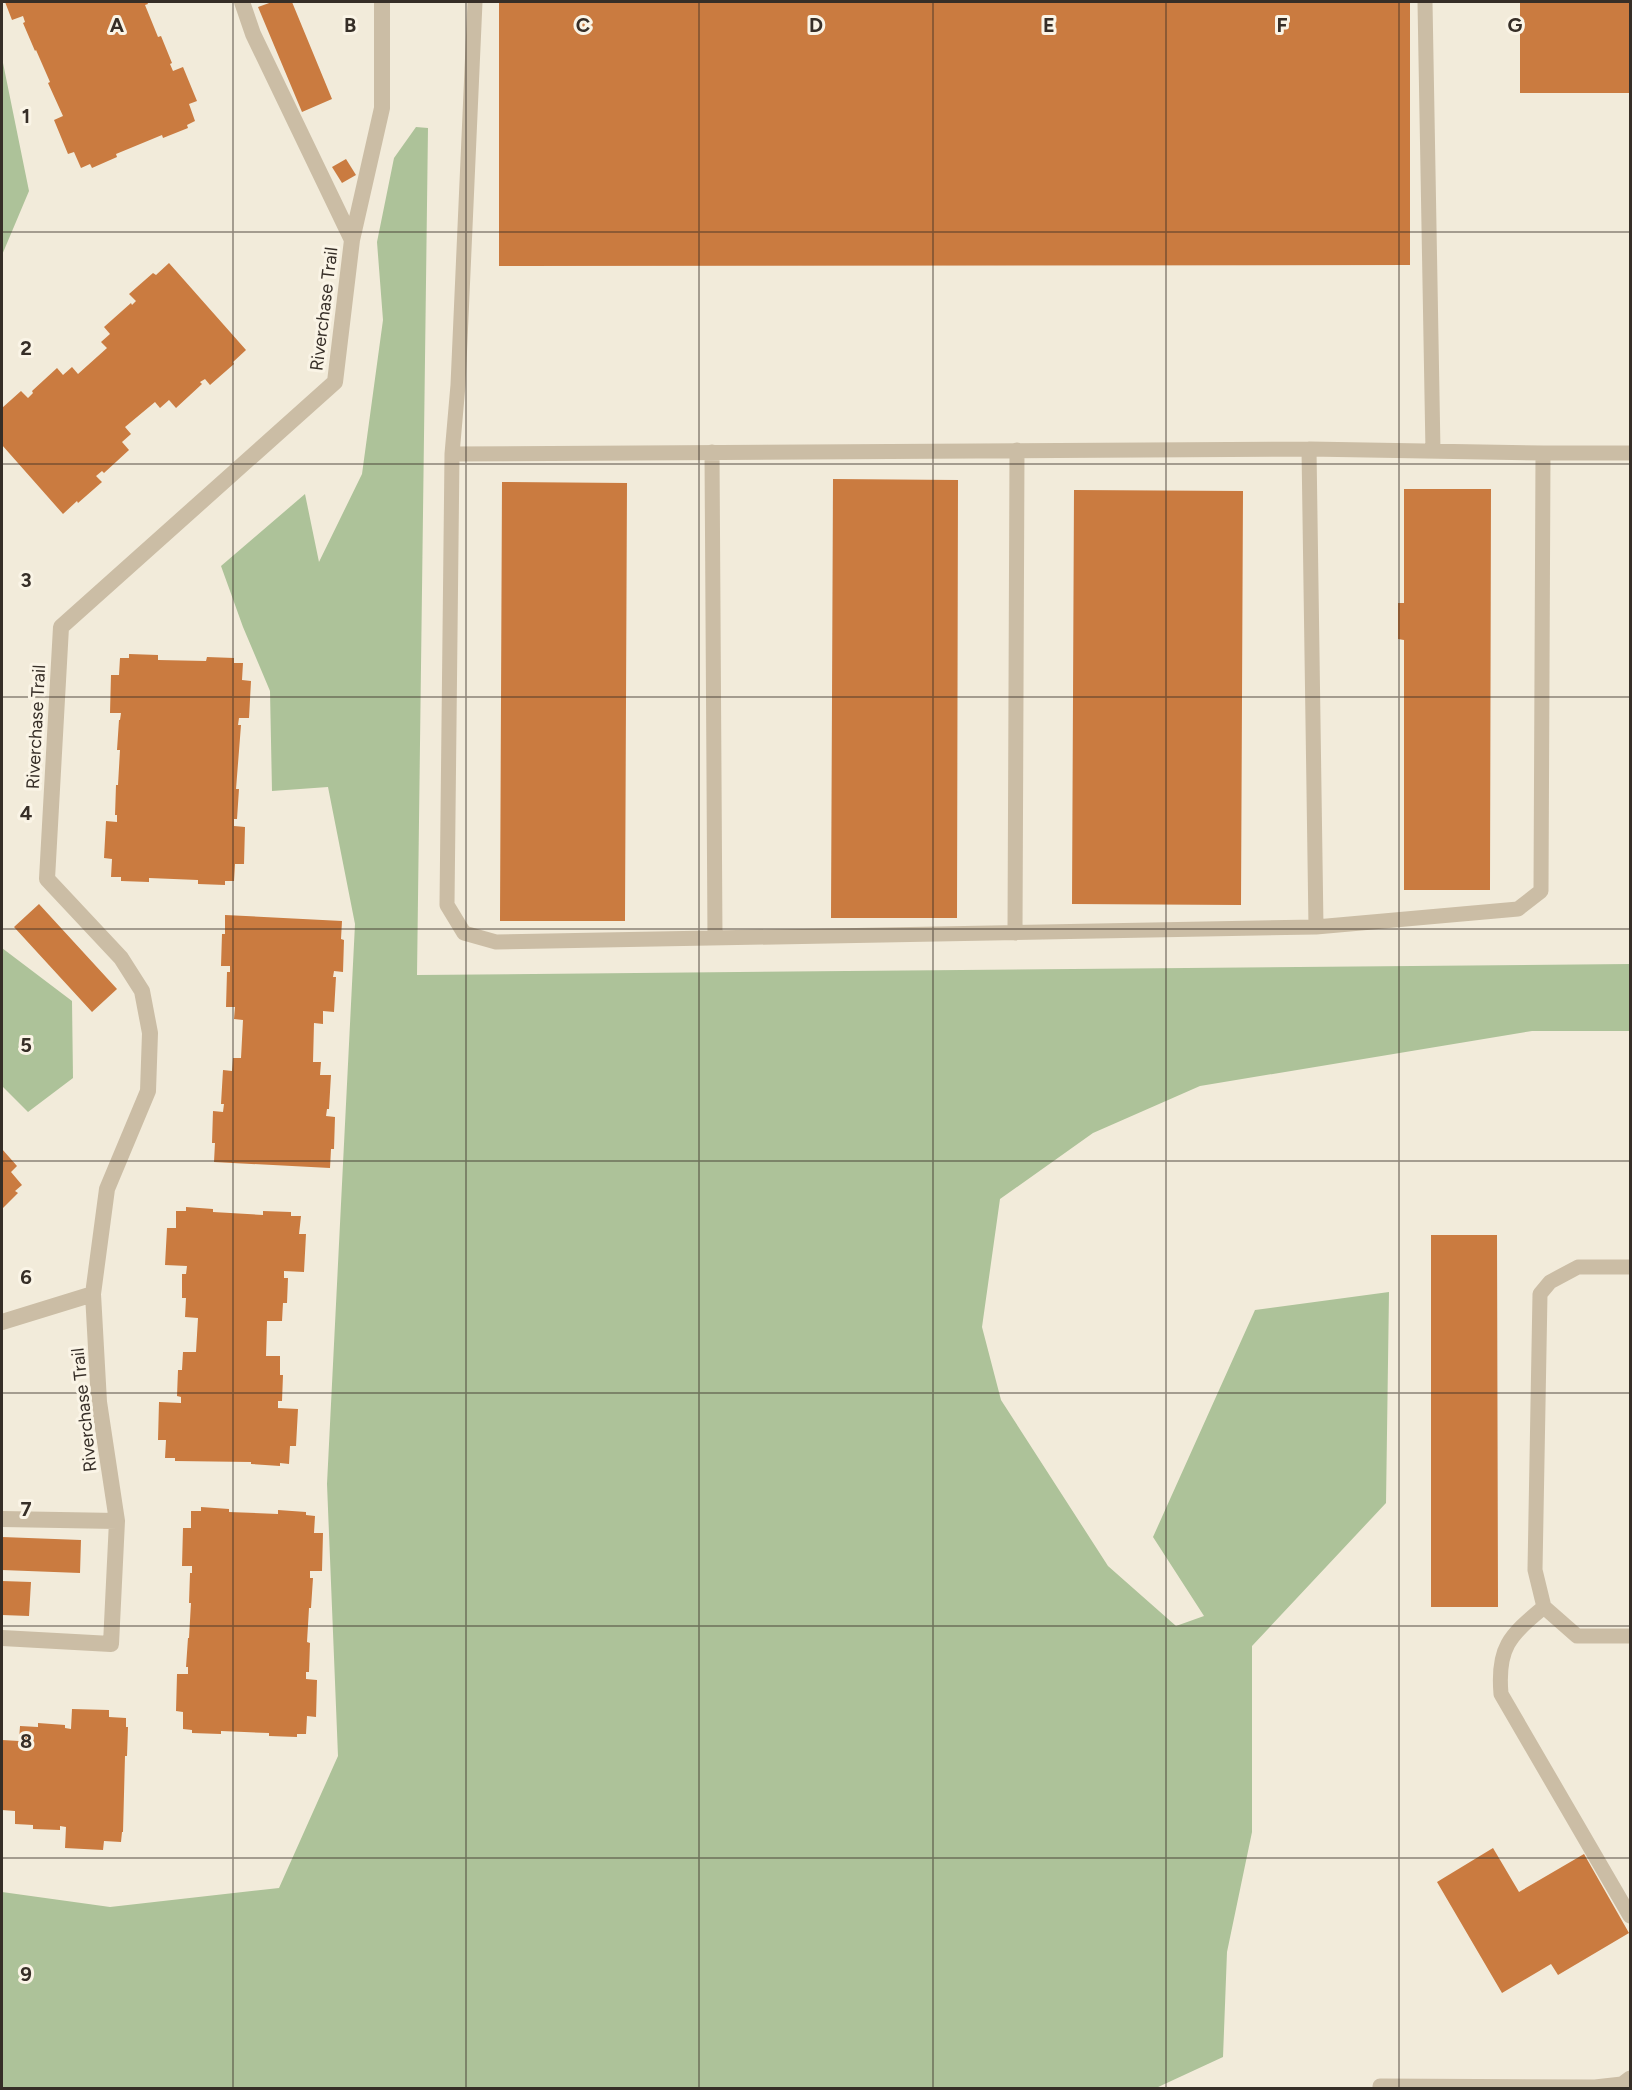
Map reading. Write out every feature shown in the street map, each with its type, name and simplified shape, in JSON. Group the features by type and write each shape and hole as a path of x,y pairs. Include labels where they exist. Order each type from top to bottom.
{"street":[{"name":"Riverchase Trail","path":"242,2 253,34 352,240"},
{"name":"Riverchase Trail","path":"2,1638 111,1644 117,1521 99,1402 93,1294 107,1189 148,1091 150,1033 142,991 121,958 47,879 61,627 335,382 352,240 382,108 382,2"},
{"path":"2,1322 93,1294"},
{"path":"2,1519 117,1521"}],"lane":[{"path":"476,2 458,386 452,454 447,905 464,933 496,942 1316,927 1518,909 1540,891 1543,453"},
{"path":"1425,2 1432,451"},
{"path":"452,454 1309,449 1625,453"},
{"path":"1309,449 1316,927"},
{"path":"1015,933 1017,450"},
{"path":"712,452 715,938"},
{"path":"1630,1268 1578,1267 1550,1282 1540,1294 1534,1570 1544,1608 1577,1636 1630,1636"},
{"path":"1544,1608 1520,1627 1503,1651 1499,1672 1501,1694 1630,1916"},
{"path":"1380,2088 1380,2086 1595,2087 1622,2084 1630,2078"}],"green space":[{"path":"2,58 29,191 2,255"},
{"path":"416,127 428,128 417,975 1630,964 1630,1031 1532,1031 1200,1086 1093,1133 1000,1199 982,1327 1001,1400 1108,1566 1176,1626 1204,1616 1153,1537 1255,1310 1389,1292 1386,1503 1252,1646 1252,1832 1227,1952 1223,2057 1156,2088 2,2088 2,1892 110,1907 279,1888 338,1756 327,1484 355,924 328,787 272,791 270,691 221,566 305,494 319,562 362,474 383,320 377,242 394,158"},
{"path":"2,948 72,1001 73,1078 28,1112 2,1086"}],"building":[{"path":"5,2 147,2 148,4 145,5 158,37 161,36 173,71 183,67 197,101 189,104 195,121 187,125 188,128 163,138 162,135 116,154 117,157 92,168 90,164 81,168 74,152 68,154 54,120 63,116 23,23 25,22 23,16 12,20"},
{"path":"272,2 292,2 332,99 302,112 258,7"},
{"path":"499,2 1410,2 1410,265 499,266"},
{"path":"1520,2 1630,2 1630,93 1520,93"},
{"path":"346,159 356,175 342,183 332,167"},
{"path":"169,263 246,350 210,385 205,379 200,382 202,384 176,408 169,400 160,408 155,402 125,427 131,434 122,442 129,450 104,473 102,471 96,476 102,482 63,514 2,445 2,408 21,391 28,398 33,393 32,391 57,368 63,375 72,367 78,374 107,348 101,342 110,334 104,327 136,301 129,294 153,273 156,275"},
{"path":"833,479 958,480 957,918 831,918"},
{"path":"502,482 627,483 625,921 500,921"},
{"path":"1404,489 1491,489 1490,890 1404,890 1404,640 1398,639 1398,603 1404,603"},
{"path":"1074,490 1243,491 1241,905 1072,904"},
{"path":"129,654 158,655 158,660 206,661 207,657 234,658 234,663 243,663 242,680 251,681 249,718 239,718 238,725 241,725 236,789 239,789 237,819 234,819 234,826 245,827 244,864 235,864 234,881 225,881 225,885 198,884 198,880 149,878 149,882 121,881 121,877 111,877 112,859 104,858 106,821 117,822 117,815 115,815 116,785 118,785 120,750 117,750 121,713 110,713 111,675 119,675 120,658 129,658"},
{"path":"39,904 117,989 92,1012 14,927"},
{"path":"225,915 342,921 343,972 334,971 333,977 336,977 334,1012 323,1011 323,1024 314,1023 313,1062 321,1062 320,1075 331,1075 329,1109 327,1109 326,1116 335,1117 334,1149 331,1149 330,1168 214,1162 213,1111 223,1112 224,1104 221,1104 223,1070 232,1071 233,1058 241,1058 243,1020 234,1019 235,1007 226,1007 227,972 230,972 230,966 221,966"},
{"path":"2,1149 17,1166 11,1172 22,1185 15,1191 18,1193 2,1209"},
{"path":"186,1207 213,1209 213,1212 263,1215 263,1211 291,1212 291,1216 301,1216 299,1234 306,1234 304,1272 284,1271 284,1278 288,1278 287,1303 283,1303 282,1321 267,1321 266,1356 280,1356 280,1375 283,1375 282,1401 278,1401 278,1408 298,1409 296,1446 290,1446 289,1464 280,1463 280,1466 251,1464 251,1462 175,1461 175,1458 165,1458 166,1440 158,1440 159,1402 181,1403 181,1397 177,1396 178,1370 182,1370 183,1352 196,1352 198,1318 185,1317 186,1298 182,1298 182,1274 186,1274 187,1266 165,1265 167,1228 176,1228 176,1211 186,1211"},
{"path":"1431,1235 1497,1235 1498,1607 1431,1607"},
{"path":"201,1507 229,1509 229,1512 278,1514 278,1510 306,1512 306,1515 315,1516 314,1533 323,1533 322,1571 310,1571 310,1578 313,1578 307,1642 310,1643 309,1672 306,1672 306,1679 317,1680 316,1717 307,1716 306,1734 297,1734 297,1737 221,1731 221,1734 192,1733 192,1730 183,1729 183,1712 176,1711 177,1674 188,1674 188,1667 186,1667 192,1566 182,1566 183,1528 191,1528 191,1511 201,1511"},
{"path":"2,1537 81,1540 80,1573 2,1570"},
{"path":"2,1581 31,1582 29,1616 2,1615"},
{"path":"72,1709 109,1710 109,1717 126,1718 126,1727 128,1727 121,1842 104,1841 103,1850 65,1848 66,1827 60,1826 60,1830 33,1829 33,1825 15,1824 15,1811 2,1810 2,1740 19,1741 20,1726 38,1727 38,1723 65,1725 65,1728 71,1729"},
{"path":"1493,1848 1519,1892 1584,1854 1629,1933 1558,1975 1551,1964 1502,1993 1437,1882"}]}
